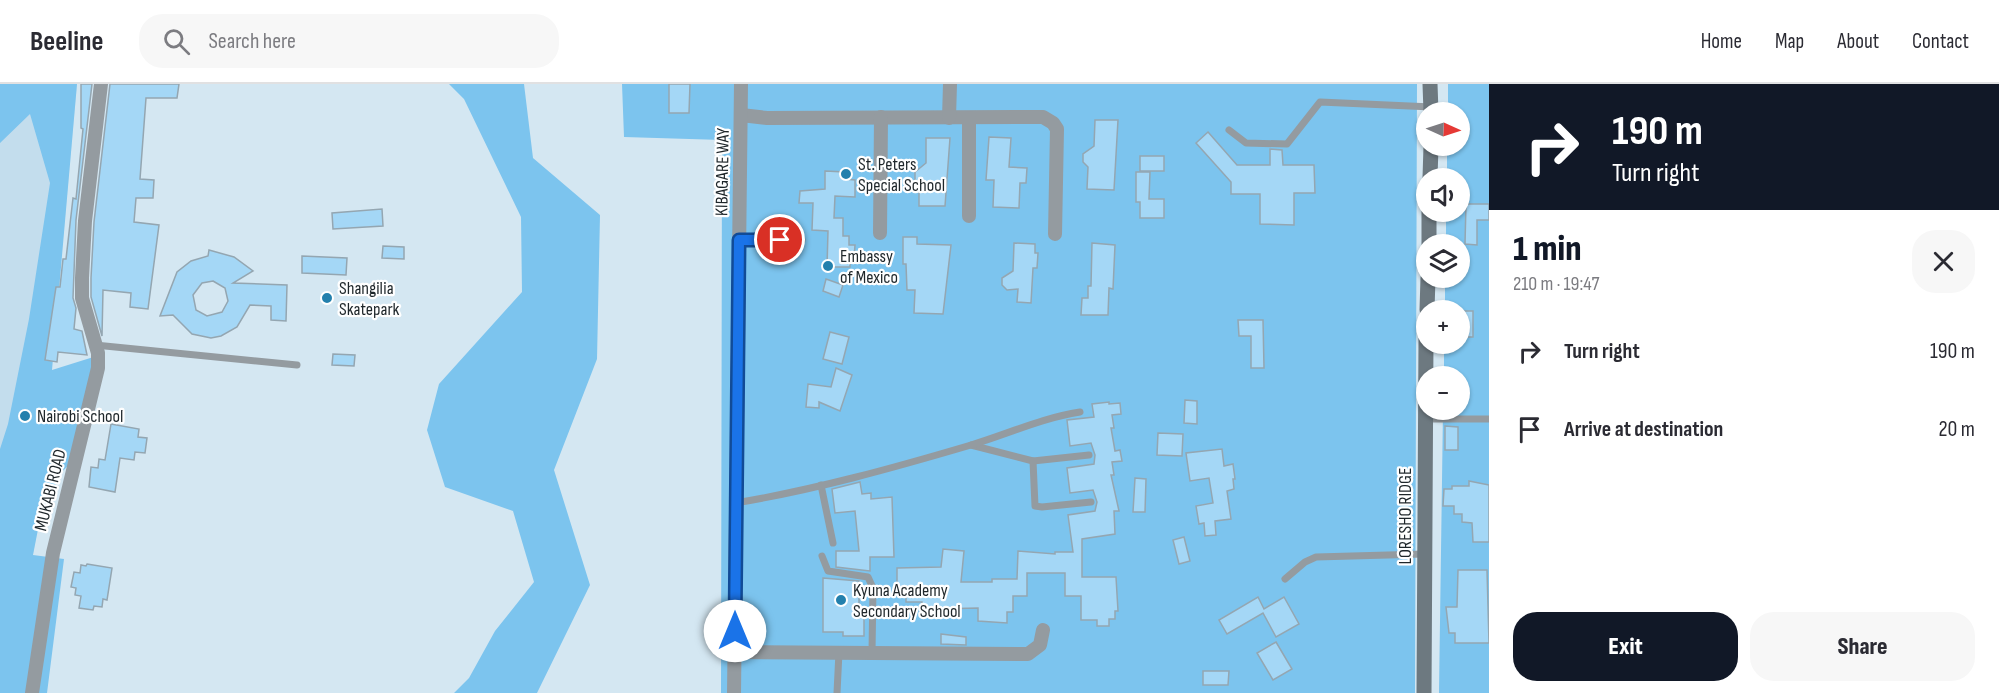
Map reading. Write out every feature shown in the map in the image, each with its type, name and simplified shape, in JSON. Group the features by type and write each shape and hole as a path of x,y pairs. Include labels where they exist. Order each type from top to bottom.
{"main road":[{"path":"1430,84 1431,102"},
{"name":"LORESHO RIDGE","path":"1424,693 1425,420"}],"street":[{"name":"MUKABI ROAD","path":"32,693 53,553 97,377 95,345 82,298 82,278 85,221 101,84"},
{"name":"KIBAGARE WAY","path":"734,693 741,84"},
{"path":"949,118 950,84"},
{"path":"741,115 767,118 1043,117 1053,123 1058,139 1055,234"},
{"path":"880,232 881,117"},
{"path":"969,118 969,216"},
{"path":"736,652 1028,654 1040,645 1043,630"}],"lane":[{"path":"1229,130 1246,143 1287,144 1320,102 1416,109"},
{"path":"739,240 802,240"},
{"path":"95,345 297,365"},
{"path":"735,503 821,485 971,445 1050,417 1080,412"},
{"path":"1470,419 1489,419"},
{"path":"971,445 1034,461 1089,455"},
{"path":"1034,461 1035,506 1092,502"},
{"path":"821,485 833,543"},
{"path":"1285,579 1305,562 1316,557 1424,554"},
{"path":"822,556 828,571 868,577 873,588 872,652"},
{"path":"837,693 840,652"}],"shaded area":[{"name":"Nairobi School","path":"0,84 77,84 52,361 49,471 15,646 19,693 0,693"},
{"name":"Nairobi School","path":"0,84 77,84 52,370 103,354 80,453 60,474 40,519 33,555 64,559 47,693 0,693 0,449 8,424 29,319 50,183 30,114 0,143"},
{"path":"449,84 524,84 533,158 600,215 597,359 554,470 590,585 537,693 454,693 469,678 495,631 534,582 513,511 445,487 427,430 439,384 522,292 521,217 464,99"},
{"path":"622,84 1417,84 1415,693 721,693 722,140 624,137"},
{"path":"1448,84 1489,84 1489,693 1439,693 1443,420 1470,420 1470,366 1444,366 1444,354 1470,354 1470,300 1445,300 1445,288 1470,288 1470,234 1446,234 1446,222 1470,222 1470,168 1447,168 1447,156 1470,156 1470,102 1448,102"}],"building":[{"path":"81,84 92,84 76,220 73,298 76,308 74,329 82,331 87,355 58,352 57,362 45,360 56,287 60,287 63,259 66,259 73,198 76,199 83,129 81,128"},
{"path":"110,84 179,84 177,98 146,98 140,179 154,180 153,198 136,198 134,222 159,225 148,309 130,307 131,293 103,290 102,336 91,297 91,278 94,222"},
{"path":"669,84 690,84 689,113 669,113"},
{"path":"1095,120 1118,120 1114,190 1087,189 1088,167 1083,162 1083,154 1094,146"},
{"path":"1208,132 1237,165 1270,165 1270,149 1282,150 1283,165 1314,165 1315,193 1294,193 1294,225 1260,224 1260,194 1231,194 1231,182 1196,143"},
{"path":"989,137 1011,138 1009,167 1027,168 1026,183 1020,183 1019,208 993,207 994,180 986,180"},
{"path":"926,138 950,138 945,206 919,206 919,182 915,180 915,172 926,163"},
{"path":"1140,156 1164,156 1164,171 1140,171"},
{"path":"825,171 845,172 845,179 855,180 855,197 835,196 834,218 843,218 843,236 849,236 849,245 855,245 854,259 850,259 850,267 827,267 828,231 812,230 813,203 799,203 800,191 825,189"},
{"path":"1136,172 1150,172 1149,199 1164,199 1164,218 1140,218 1140,202 1136,202"},
{"path":"1470,204 1489,204 1489,220 1477,220 1477,245 1470,244 1470,234 1465,234 1466,222 1470,222"},
{"path":"382,209 383,226 333,229 332,213"},
{"path":"903,237 917,237 917,244 951,245 943,314 914,313 915,290 907,290 906,264 903,264"},
{"path":"1014,243 1035,244 1035,253 1038,253 1037,268 1033,268 1031,303 1017,302 1018,289 1007,290 1002,285 1002,278 1013,271"},
{"path":"1092,243 1115,245 1113,289 1109,288 1108,315 1081,315 1082,298 1088,298 1088,286 1091,286"},
{"path":"383,246 404,247 404,259 382,258"},
{"path":"209,250 234,257 253,271 233,283 287,285 286,321 271,320 271,306 250,305 237,327 221,336 211,338 192,334 173,315 160,316 177,272 191,261 208,256","holes":["213,281 225,288 228,301 222,312 207,316 196,310 193,295 202,283"]},
{"path":"302,256 347,258 346,275 302,273"},
{"path":"826,279 843,285 839,297 823,291"},
{"path":"1470,311 1473,311 1473,337 1470,337"},
{"path":"1238,320 1263,320 1264,368 1251,368 1251,336 1239,336"},
{"path":"830,332 849,337 842,364 823,359"},
{"path":"333,354 355,355 354,366 332,365"},
{"path":"836,368 852,375 840,411 819,402 819,408 806,407 808,384 831,387"},
{"path":"1185,400 1197,401 1197,424 1184,423"},
{"path":"1109,402 1109,404 1120,403 1121,414 1112,415 1114,428 1111,428 1115,451 1120,450 1122,461 1112,462 1114,475 1111,475 1119,511 1114,511 1115,534 1082,539 1082,577 1116,577 1118,611 1115,611 1115,619 1109,619 1109,626 1097,626 1097,620 1081,620 1081,596 1065,596 1065,573 1027,573 1027,596 1013,596 1013,612 1007,612 1007,623 978,621 978,608 935,609 935,617 923,617 922,602 906,602 906,596 897,596 897,568 941,567 943,549 964,551 961,582 1017,579 1018,551 1055,554 1055,552 1073,552 1068,515 1095,511 1097,502 1093,490 1070,493 1067,468 1094,464 1095,455 1091,443 1070,446 1067,420 1094,417 1092,404"},
{"path":"111,424 139,429 138,437 147,438 145,453 135,452 134,460 120,458 115,492 89,487 91,467 98,468 99,459 105,460"},
{"path":"1445,426 1458,427 1458,450 1445,450"},
{"path":"1158,433 1183,434 1182,456 1157,455"},
{"path":"1222,449 1224,466 1233,464 1235,479 1233,479 1234,489 1227,491 1231,519 1215,521 1216,535 1205,536 1204,523 1199,524 1196,506 1213,503 1209,478 1190,481 1186,453"},
{"path":"1135,478 1146,479 1145,512 1133,512"},
{"path":"1469,481 1489,485 1489,542 1473,542 1472,523 1462,522 1462,514 1454,514 1454,506 1443,506 1444,489 1452,489 1452,486 1469,486"},
{"path":"860,482 862,494 871,493 871,499 892,497 894,557 870,557 870,571 836,567 836,551 859,551 855,511 835,513 832,489"},
{"path":"1184,537 1190,561 1179,564 1173,540"},
{"path":"87,564 112,568 107,600 103,599 102,607 94,606 93,610 79,608 81,596 75,595 76,588 71,587 74,572 80,573 81,565 86,566"},
{"path":"1458,570 1487,570 1489,643 1455,643 1455,633 1449,633 1446,607 1457,607"},
{"name":"Kyuna Academy Secondary School","path":"823,578 859,581 859,615 864,615 864,636 843,636 843,632 823,632"},
{"path":"1258,597 1264,609 1284,597 1299,624 1276,637 1263,613 1227,634 1219,620"},
{"path":"941,634 966,637 966,645 941,644"},
{"path":"1276,642 1292,669 1273,680 1257,653"},
{"path":"1203,671 1229,671 1228,685 1203,685"}],"place":[{"name":"St. Peters Special School","path":"846,174"},
{"name":"Embassy of Mexico","path":"828,266"},
{"name":"Shangilia Skatepark","path":"327,298"},
{"name":"Nairobi School","path":"25,416"},
{"name":"Kyuna Academy Secondary School","path":"841,600"}],"route":[{"path":"735,631 739,240 780,240"}]}
